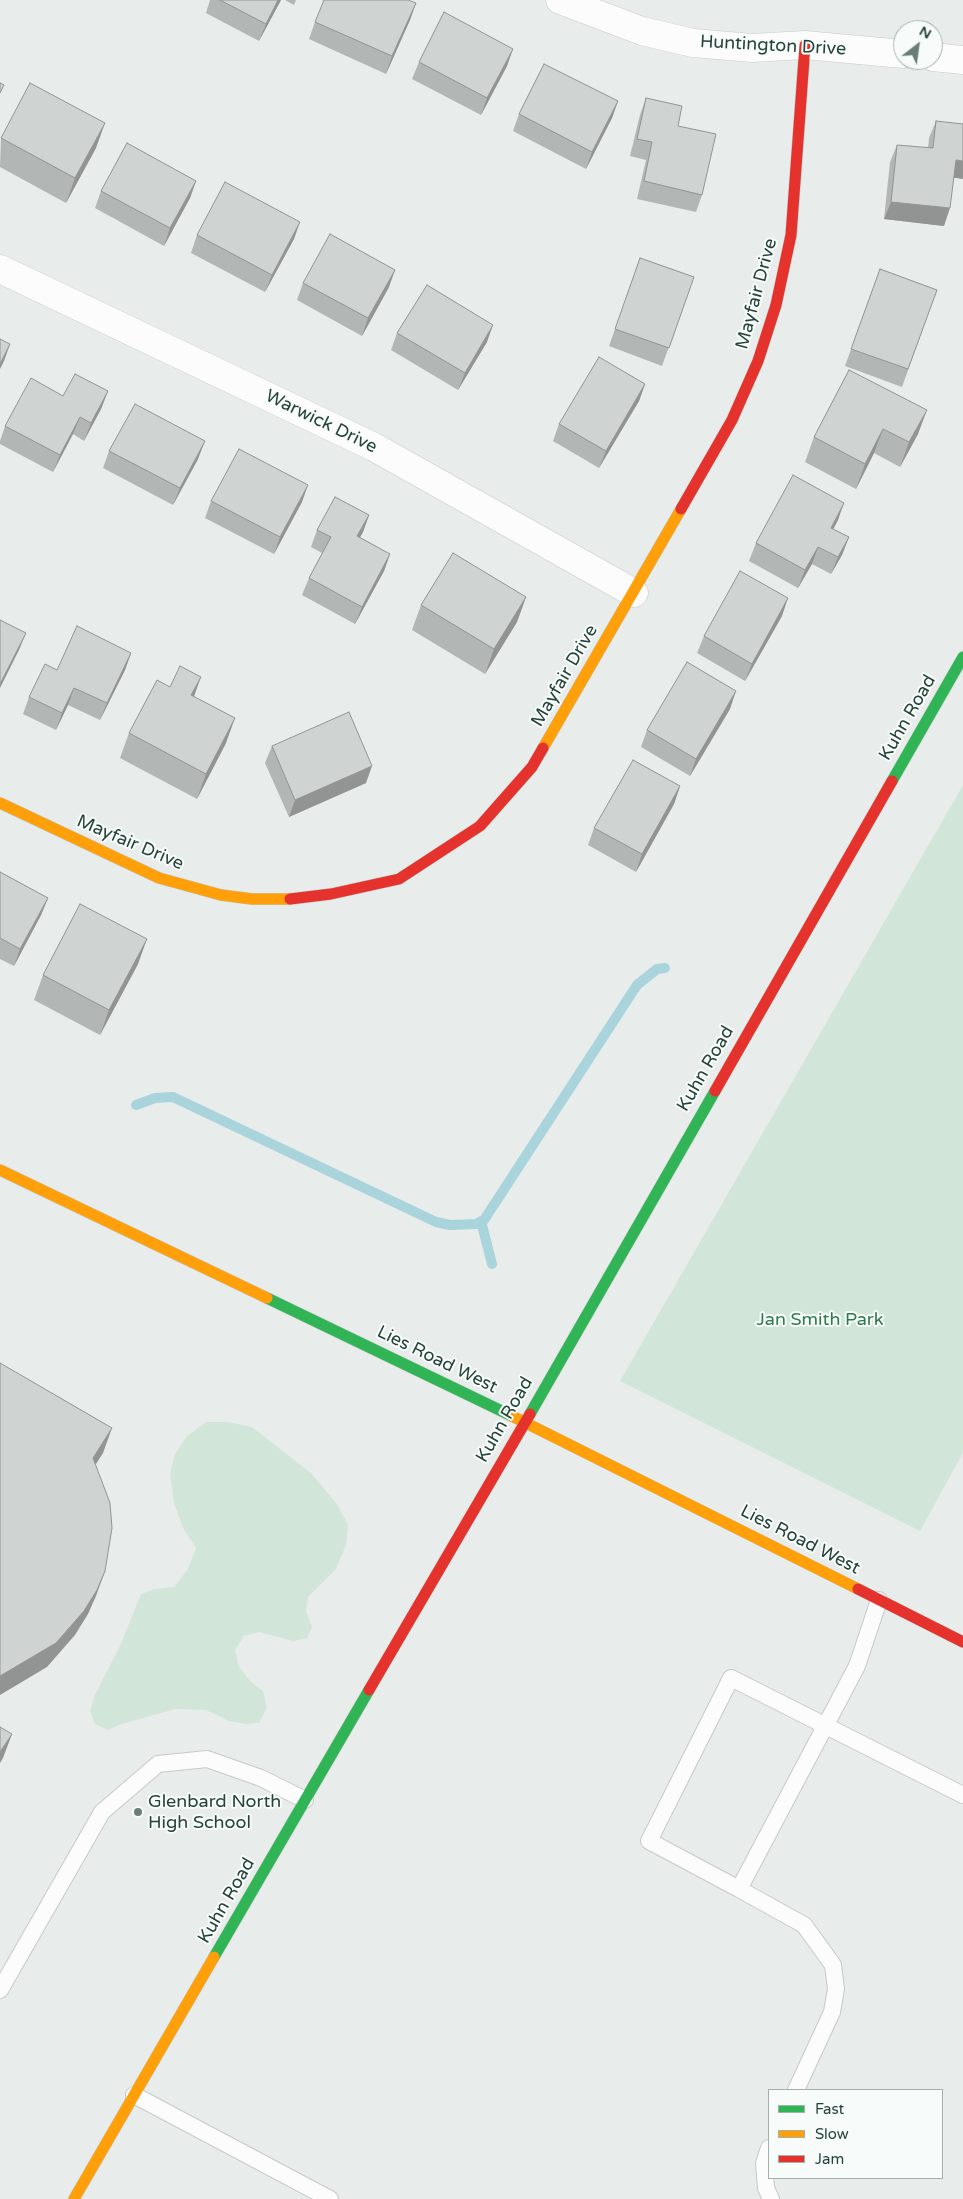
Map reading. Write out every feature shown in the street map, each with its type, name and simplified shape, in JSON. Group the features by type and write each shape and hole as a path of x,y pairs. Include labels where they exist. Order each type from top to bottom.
{"street":[{"name":"Huntington Drive","path":"560,0 642,31 693,43 752,48 805,45 893,53"},
{"name":"Mayfair Drive","path":"0,803 159,878 221,895 252,899 282,900 332,894 399,879 480,826 532,767 732,420 758,361 776,305 791,235 805,45"},
{"path":"943,58 963,60"},
{"name":"Warwick Drive","path":"0,269 374,447 634,593"},
{"name":"Kuhn Road","path":"74,2199 525,1422 963,657"},
{"name":"Lies Road West","path":"0,1170 525,1422 963,1642"}],"lane":[{"path":"739,1889 857,1666 879,1600"},
{"path":"796,2089 832,2012 836,1989 832,1965 804,1925 649,1841 731,1678 963,1795"},
{"path":"0,1990 102,1812 158,1764 207,1759 262,1778 306,1800"},
{"path":"134,2095 330,2199"},
{"path":"768,2151 764,2164 766,2188 771,2199"}],"green space":[{"name":"Jan Smith Park","path":"963,785 963,1453 920,1531 620,1381"},
{"path":"206,1422 228,1422 252,1427 311,1473 337,1504 348,1525 346,1545 336,1569 308,1597 306,1611 312,1627 307,1638 293,1641 259,1632 244,1636 235,1650 239,1667 251,1682 263,1691 267,1708 259,1723 246,1724 229,1721 206,1710 175,1709 108,1730 95,1724 90,1711 95,1695 120,1646 141,1594 155,1589 174,1587 188,1569 196,1548 183,1528 174,1503 170,1474 175,1454 187,1436"}],"building":[{"path":"220,0 278,0 266,24"},
{"path":"324,0 408,0 416,3 392,56 315,22"},
{"path":"444,12 513,49 487,98 419,62"},
{"path":"544,64 618,101 592,152 519,114"},
{"path":"0,83 4,85 0,93"},
{"path":"30,83 105,123 75,178 1,138"},
{"path":"646,98 682,106 678,126 716,134 702,195 644,181 652,142 637,139"},
{"path":"936,121 963,124 963,161 956,160 950,208 891,202 897,145 933,148"},
{"path":"127,143 196,181 170,228 101,191"},
{"path":"225,182 300,222 272,275 197,235"},
{"path":"330,234 395,270 368,318 303,283"},
{"path":"640,258 694,277 669,348 615,329"},
{"path":"880,269 937,290 908,369 851,349"},
{"path":"427,285 493,325 465,373 397,333"},
{"path":"0,339 10,344 0,364"},
{"path":"599,357 645,384 606,451 559,424"},
{"path":"849,370 927,410 909,442 883,429 865,464 814,437"},
{"path":"75,374 108,391 91,423 80,417 60,455 5,426 31,378 63,396"},
{"path":"135,404 205,441 180,488 109,451"},
{"path":"239,449 308,485 280,537 211,501"},
{"path":"793,475 844,503 831,528 849,537 838,557 818,547 805,570 756,543"},
{"path":"335,497 369,515 357,536 390,554 362,607 309,578 331,537 317,530"},
{"path":"453,553 526,597 494,649 421,605"},
{"path":"740,571 788,598 752,664 704,636"},
{"path":"0,620 26,633 0,684"},
{"path":"77,626 131,653 107,703 74,688 62,713 29,697 45,664 57,670"},
{"path":"687,662 736,691 696,759 647,730"},
{"path":"180,666 201,677 191,695 235,718 206,774 129,733 157,680 170,687"},
{"path":"349,712 372,766 295,800 272,746"},
{"path":"633,760 680,786 642,854 594,828"},
{"path":"0,872 48,898 20,949 0,938"},
{"path":"80,904 147,939 109,1010 43,975"},
{"path":"0,1363 112,1428 93,1458 110,1503 112,1528 105,1571 97,1590 84,1611 56,1643 0,1676"},
{"path":"0,1727 12,1734 0,1752"}],"waterway":[{"path":"136,1105 155,1098 173,1097 436,1222 450,1225 476,1224 484,1220 637,985 657,969 665,968"},
{"path":"481,1221 492,1264"}],"traffic: fast":[{"path":"892,781 963,657"},
{"path":"530,1414 715,1091"},
{"path":"267,1298 512,1416"},
{"path":"214,1957 369,1690"}],"traffic: slow":[{"path":"543,748 681,509"},
{"path":"0,803 159,878 221,895 252,899 290,899"},
{"path":"0,1170 267,1298"},
{"path":"512,1416 858,1589"},
{"path":"74,2199 214,1957"}],"traffic: jam":[{"path":"681,509 732,420 758,361 776,305 791,235 805,45"},
{"path":"290,899 331,894 399,879 480,826 532,767 543,748"},
{"path":"715,1091 892,781"},
{"path":"369,1690 530,1414"},
{"path":"858,1589 963,1642"}],"place":[{"name":"Glenbard North High School","path":"138,1812"}]}
